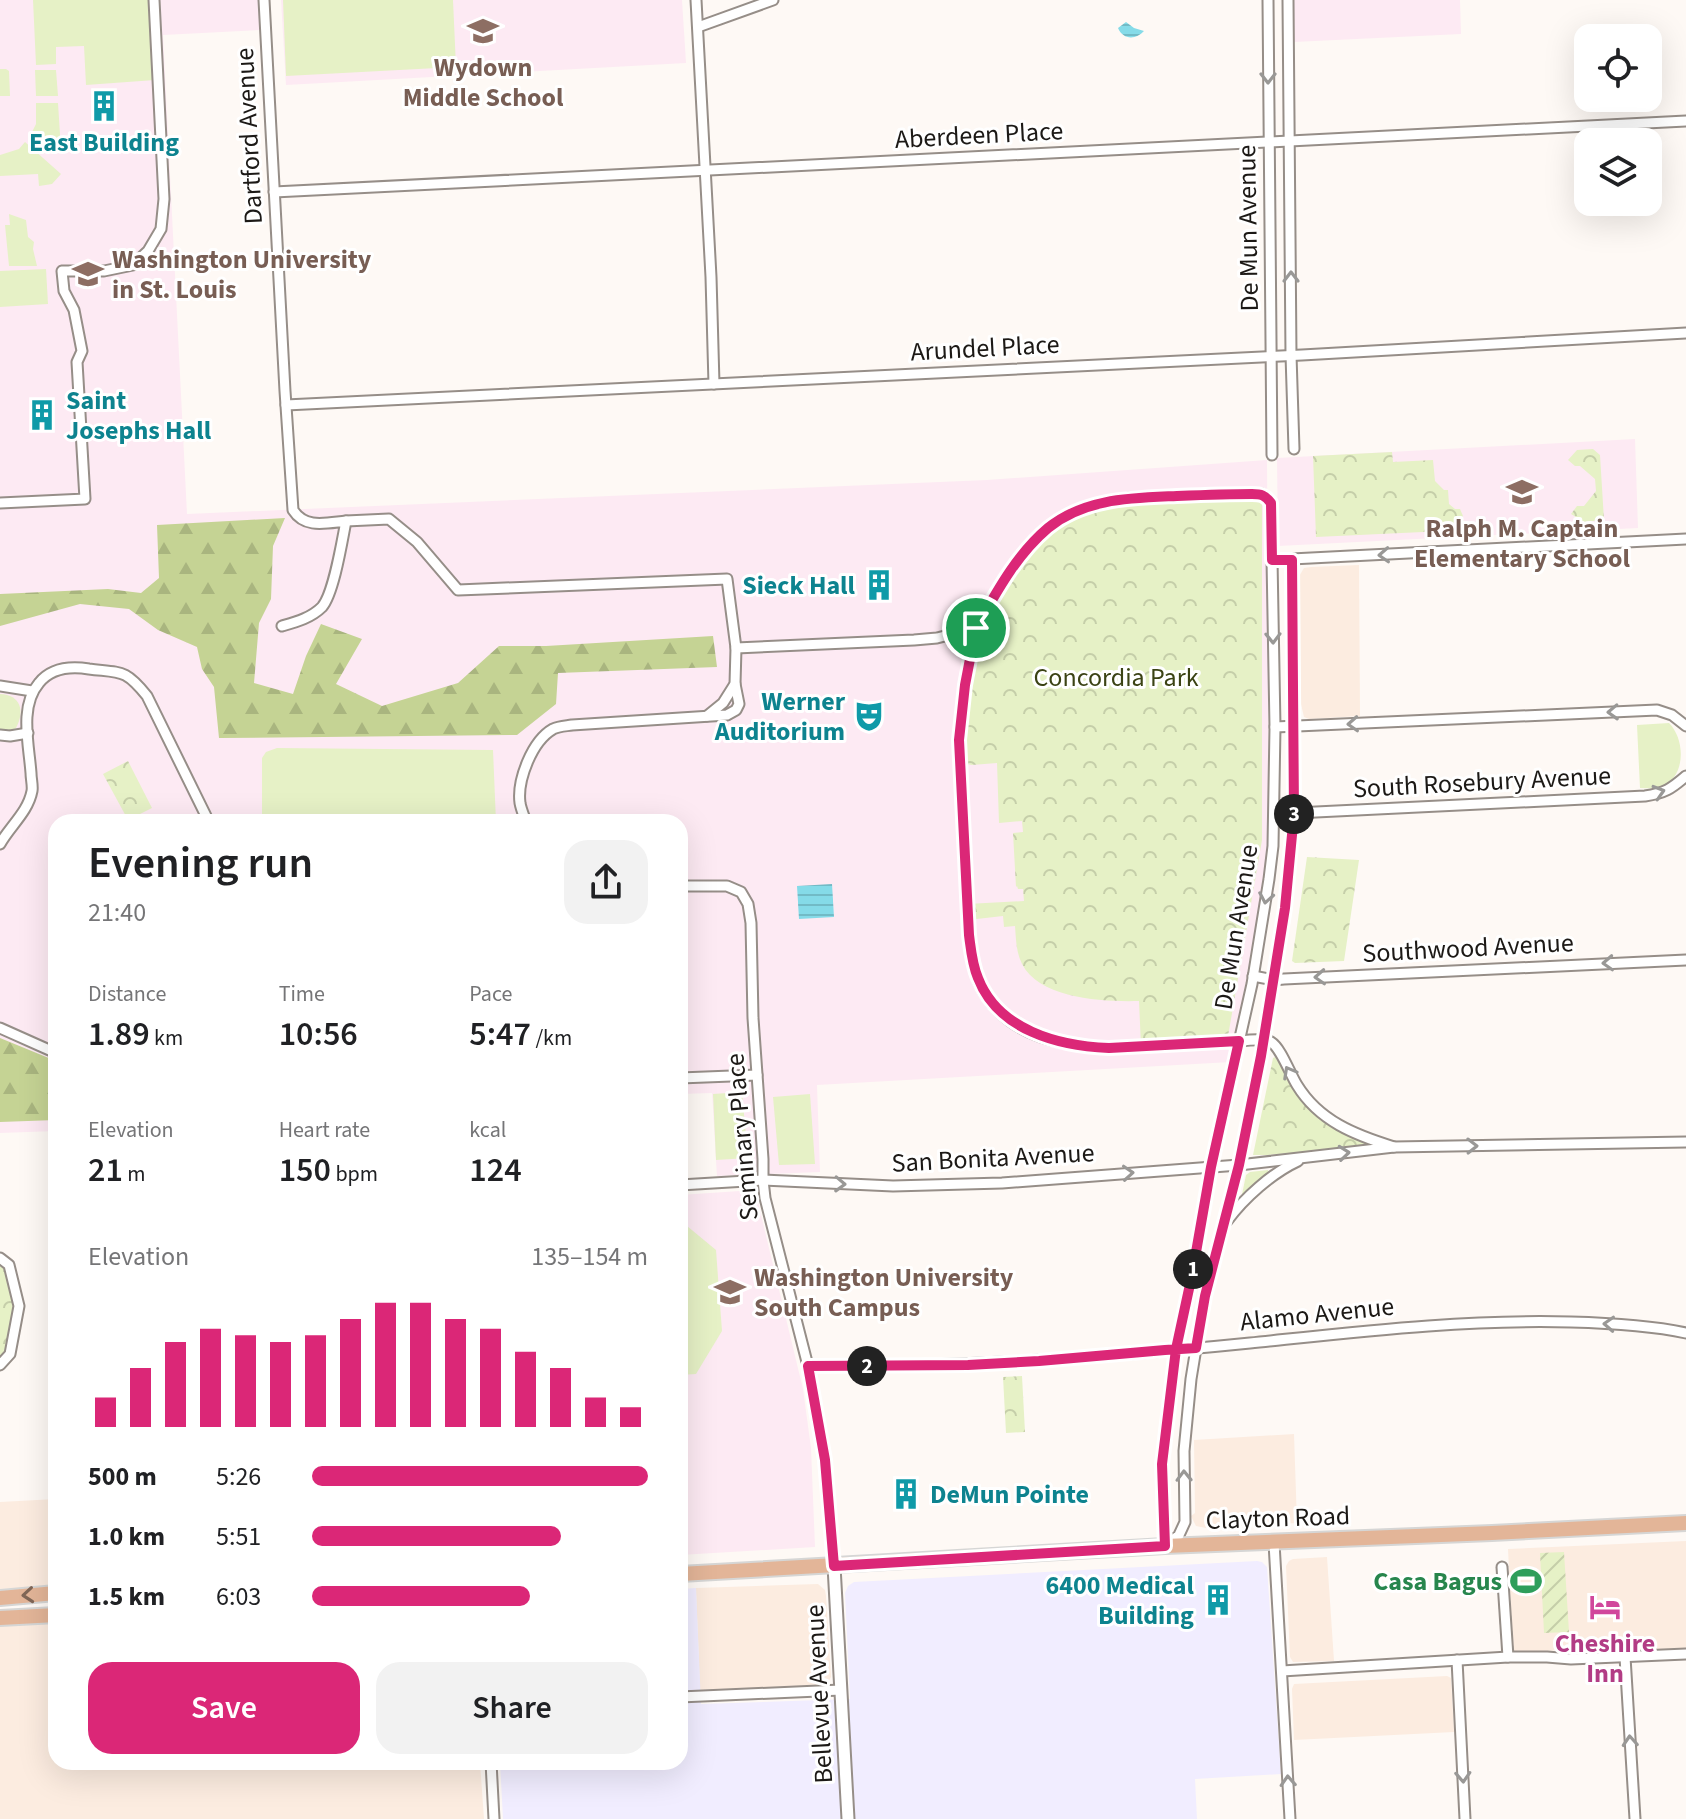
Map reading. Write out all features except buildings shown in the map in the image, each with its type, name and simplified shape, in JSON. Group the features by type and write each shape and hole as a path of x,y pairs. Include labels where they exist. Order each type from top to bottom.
{"main road":[{"name":"Clayton Road","path":"688,1574 1165,1546 1686,1523"},
{"path":"0,1598 48,1594"},
{"path":"0,1618 48,1615"}],"street":[{"path":"0,503 85,499 77,362 82,351 74,310 64,291 62,271 104,271 133,265 148,251 161,229 164,199 154,0"},
{"name":"Dartford Avenue","path":"264,0 293,510 299,519 313,524 346,521"},
{"path":"696,0 714,384"},
{"path":"698,27 773,0"},
{"name":"De Mun Avenue","path":"1268,0 1272,455"},
{"name":"De Mun Avenue","path":"1288,0 1294,449"},
{"name":"Aberdeen Place","path":"274,192 1686,121"},
{"name":"Arundel Place","path":"286,405 1686,333"},
{"name":"De Mun Avenue","path":"976,628 1027,548 1049,527 1074,512 1130,498 1262,494 1271,503 1275,814 1269,879 1253,976 1211,1167 1176,1349 1162,1464 1165,1546"},
{"path":"282,626 308,618 323,606 329,595 346,521 389,519 417,542 458,590 727,579 736,648 735,684 739,704 736,710 721,716 572,725 553,729 542,737 531,753 523,774 520,802 524,814"},
{"path":"1272,560 1686,539"},
{"name":"De Mun Avenue","path":"1165,1546 1179,1535 1185,1522 1184,1451 1196,1348 1205,1296 1239,1165 1287,893 1294,814 1292,560"},
{"path":"736,648 937,638 976,628 959,740 969,935 973,966 985,994 994,1006 1018,1025 1042,1037 1064,1043 1109,1048 1263,1040"},
{"path":"0,844 27,806 32,790 28,710 32,691 45,676 61,669 80,668 125,674 135,681 147,696 205,814"},
{"path":"707,716 723,703 735,684"},
{"path":"0,686 32,691"},
{"path":"1275,727 1657,710 1672,715 1685,727"},
{"path":"0,735 28,733"},
{"name":"South Rosebury Avenue","path":"1275,814 1645,796 1671,789 1686,776"},
{"name":"Seminary Place","path":"688,886 719,884 734,888 741,892 748,904 765,1198 808,1366 825,1460 834,1566"},
{"name":"Southwood Avenue","path":"1253,976 1274,980 1686,960"},
{"path":"0,1028 48,1049"},
{"name":"San Bonita Avenue","path":"1263,1040 1271,1042 1278,1050 1307,1101 1322,1115 1360,1135 1394,1147"},
{"path":"688,1078 757,1075"},
{"name":"San Bonita Avenue","path":"688,1185 763,1180 893,1186 1002,1183 1239,1165 1394,1147 1686,1142"},
{"name":"San Bonita Avenue","path":"1224,1227 1257,1190 1290,1165 1307,1157"},
{"path":"0,1258 9,1265 19,1306 10,1354 0,1365"},
{"name":"Alamo Avenue","path":"808,1366 968,1365 1039,1361 1497,1321 1629,1325 1686,1333"},
{"path":"1274,1543 1290,1819"},
{"name":"Bellevue Avenue","path":"834,1566 848,1819"},
{"path":"1502,1567 1508,1657"},
{"path":"1282,1671 1508,1657 1571,1659 1686,1654"},
{"path":"1625,1657 1635,1819"},
{"path":"1457,1660 1465,1819"},
{"path":"688,1697 841,1690"},
{"path":"491,1770 494,1819"}],"shaded area":[{"path":"0,0 258,0 260,30 163,35 187,514 987,480 1267,460 1268,843 1262,894 1231,1062 817,1085 820,1172 717,1176 712,1093 688,1094 688,814 48,814 48,1131 0,1133"},
{"name":"Wydown Middle School","path":"281,0 682,0 686,63 286,85"},
{"path":"1294,0 1460,0 1461,34 1294,42"},
{"path":"1635,439 1638,528 1278,546 1277,458"},
{"path":"1359,565 1360,716 1309,719 1304,717 1301,704 1298,578 1304,568"},
{"name":"Washington University South Campus","path":"755,1190 803,1389 811,1448 815,1547 688,1555 688,1194"},
{"path":"1294,1434 1297,1523 1196,1526 1191,1516 1195,1513 1194,1440"},
{"path":"48,1499 48,1587 0,1589 0,1502"},
{"path":"1686,1541 1686,1650 1566,1655 1561,1650 1513,1653 1508,1549"},
{"path":"1327,1557 1334,1661 1293,1662 1290,1657 1286,1566 1293,1559"},
{"path":"1262,1562 1267,1567 1281,1774 1195,1779 1197,1819 503,1819 500,1770 688,1770 688,1588 696,1588 701,1704 850,1699 845,1593 854,1582"},
{"path":"818,1584 825,1590 826,1596 831,1677 828,1682 822,1685 700,1690 696,1588"},
{"path":"48,1623 48,1770 481,1770 484,1819 0,1819 0,1625"},
{"path":"1451,1678 1454,1732 1294,1740 1294,1684"}],"green space":[{"path":"33,0 151,0 155,80 86,85 84,46 56,47 56,64 36,65"},
{"path":"283,0 453,0 456,67 286,76"},
{"path":"0,69 9,71 10,96 0,96"},
{"path":"35,70 56,70 58,96 36,96"},
{"path":"36,103 58,103 61,150 40,150 28,140 36,124"},
{"path":"25,142 61,174 52,184 39,186 38,174 0,176 0,155 19,149"},
{"path":"9,214 26,220 28,237 34,242 37,266 9,266 5,225 10,225"},
{"path":"46,269 48,304 0,307 0,271"},
{"path":"1593,449 1600,455 1604,520 1584,522 1571,514 1577,506 1584,506 1596,491 1595,479 1568,460 1577,450"},
{"path":"1392,452 1393,462 1433,460 1435,481 1448,490 1449,504 1460,509 1461,519 1470,525 1466,530 1316,537 1313,456"},
{"name":"Concordia Park","path":"1262,494 1262,840 1227,1042 1141,1046 1139,1001 1091,999 1043,985 1022,964 1015,926 1004,927 1003,916 968,920 967,904 1024,901 1023,889 1016,887 1013,833 1023,832 1022,821 999,823 997,763 960,763 974,642 992,600 1049,527 1096,504"},
{"path":"285,518 273,546 271,599 259,623 254,683 293,694 321,624 362,639 336,684 382,706 458,683 499,646 713,636 717,667 558,673 556,704 517,735 219,738 214,687 202,669 197,647 158,630 129,609 80,604 0,626 0,594 108,589 141,593 159,578 157,525"},
{"path":"0,694 13,697 19,705 20,716 16,728 8,732 0,730"},
{"path":"1669,723 1678,739 1679,768 1669,783 1658,788 1640,788 1637,725"},
{"path":"277,748 493,750 496,814 262,814 262,758 266,752"},
{"path":"128,761 152,808 140,814 125,814 103,774"},
{"path":"1307,857 1359,860 1344,961 1292,961"},
{"path":"0,1038 48,1058 48,1120 0,1122"},
{"path":"1275,1057 1303,1100 1381,1146 1253,1155"},
{"path":"742,1092 748,1158 716,1160 713,1094"},
{"path":"810,1094 815,1164 779,1165 773,1097"},
{"path":"1268,1170 1269,1173 1240,1204 1246,1175"},
{"path":"688,1227 716,1250 722,1331 696,1374 688,1374"},
{"path":"0,1258 9,1265 19,1306 10,1354 0,1365"},
{"path":"1022,1376 1025,1432 1006,1433 1003,1377"},
{"path":"1564,1552 1569,1632 1544,1633 1540,1553"}],"water":[{"path":"1126,22 1144,31 1137,36 1126,37 1118,28"},
{"path":"832,884 834,917 799,919 797,886"}],"place":[{"name":"Wydown Middle School","path":"483,31"},
{"name":"East Building","path":"104,106"},
{"name":"Washington University in St. Louis","path":"88,274"},
{"name":"Saint Josephs Hall","path":"42,415"},
{"name":"Ralph M. Captain Elementary School","path":"1522,492"},
{"name":"Sieck Hall","path":"879,585"},
{"name":"Werner Auditorium","path":"869,716"},
{"name":"Washington University South Campus","path":"730,1292"},
{"name":"DeMun Pointe","path":"906,1494"},
{"name":"Casa Bagus","path":"1526,1581"},
{"name":"6400 Medical Building","path":"1218,1600"},
{"name":"Cheshire Inn","path":"1605,1607"}],"route":[{"path":"976,628 959,740 969,935 973,966 985,994 994,1006 1018,1025 1042,1037 1064,1043 1109,1048 1239,1041 1176,1349 1162,1464 1165,1546 834,1566 825,1460 808,1366 968,1365 1039,1361 1176,1349 1196,1348 1205,1296 1239,1165 1261,1056 1285,908 1294,814 1292,560 1272,560 1271,503 1267,498 1262,494 1130,498 1096,504 1074,512 1049,527 1027,548 976,628"}]}
